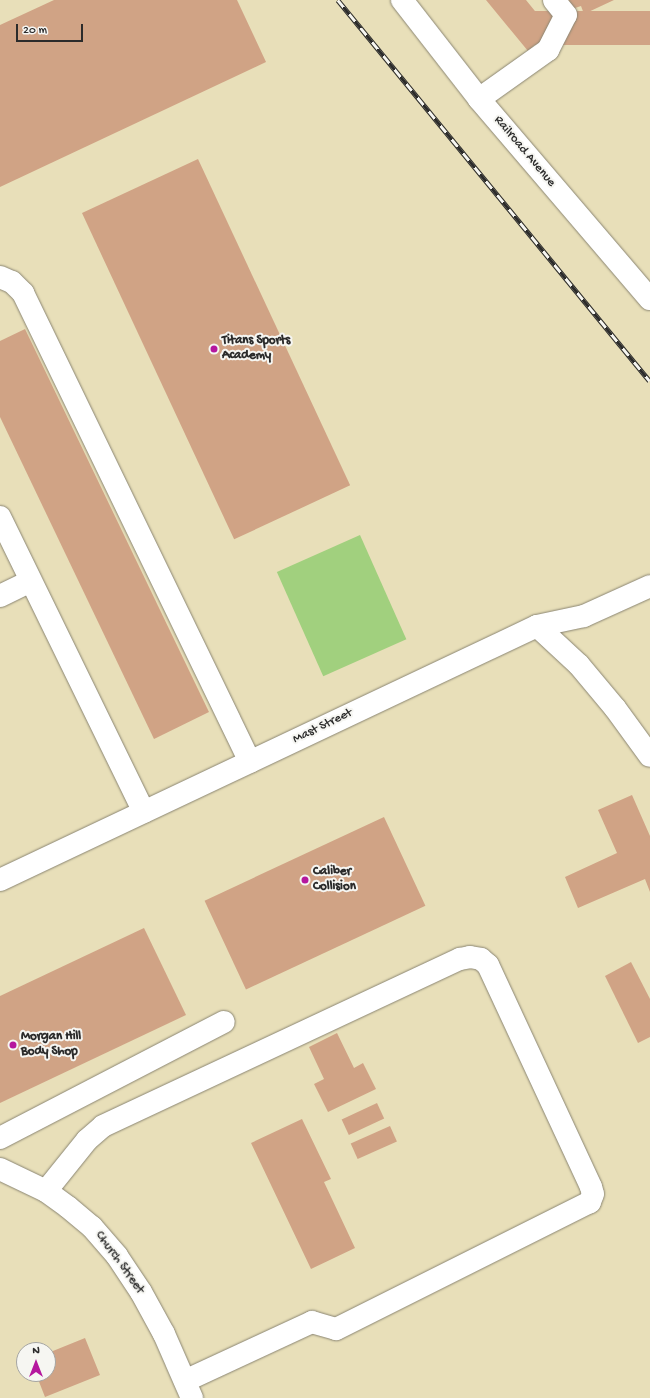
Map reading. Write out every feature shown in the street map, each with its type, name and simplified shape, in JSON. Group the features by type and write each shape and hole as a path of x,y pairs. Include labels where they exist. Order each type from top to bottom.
{"street":[{"name":"Railroad Avenue","path":"402,0 479,99 650,300"},
{"path":"479,99 548,50 566,15 554,0"},
{"path":"0,277 12,282 23,293 250,762"},
{"path":"0,517 144,812"},
{"path":"0,596 31,581"},
{"name":"Mast Street","path":"0,880 537,626 584,616 650,586"},
{"path":"537,626 579,665 616,708 650,756"},
{"path":"46,1191 87,1140 103,1126 460,959 470,957 481,959 488,965 591,1187 593,1194 590,1202 336,1329 312,1322 189,1390"},
{"path":"0,1138 224,1022"},
{"name":"Church Street","path":"0,1168 46,1191 92,1227 117,1256 160,1327 189,1390"}],"green space":[{"path":"360,535 406,639 323,676 277,572"}],"building":[{"path":"54,0 237,0 266,62 0,187 0,25"},
{"path":"486,0 526,0 543,21 536,27 544,37 528,51"},
{"path":"568,0 614,0 584,14 581,6 572,9"},
{"path":"535,11 650,11 650,45 535,45"},
{"name":"Titans Sports Academy","path":"198,159 350,485 234,539 82,213"},
{"path":"25,329 209,712 154,739 0,417 0,341"},
{"path":"632,795 650,836 650,892 645,879 578,908 565,877 617,853 598,810"},
{"path":"384,817 425,906 246,989 205,901"},
{"path":"144,928 186,1015 0,1103 0,996"},
{"path":"631,962 650,999 650,1037 638,1043 605,976"},
{"path":"337,1033 354,1068 363,1063 376,1089 328,1112 314,1084 324,1079 309,1047"},
{"path":"377,1103 384,1118 349,1135 342,1119"},
{"path":"302,1119 331,1179 324,1182 355,1248 311,1269 251,1143"},
{"path":"390,1126 397,1142 358,1159 351,1143"},
{"path":"85,1338 100,1375 45,1397 39,1382 56,1382 56,1350"}],"railway":[{"path":"338,0 650,381"}],"place":[{"name":"Titans Sports Academy","path":"214,349"},
{"name":"Caliber Collision","path":"305,880"},
{"name":"Morgan Hill Body Shop","path":"13,1045"}]}
